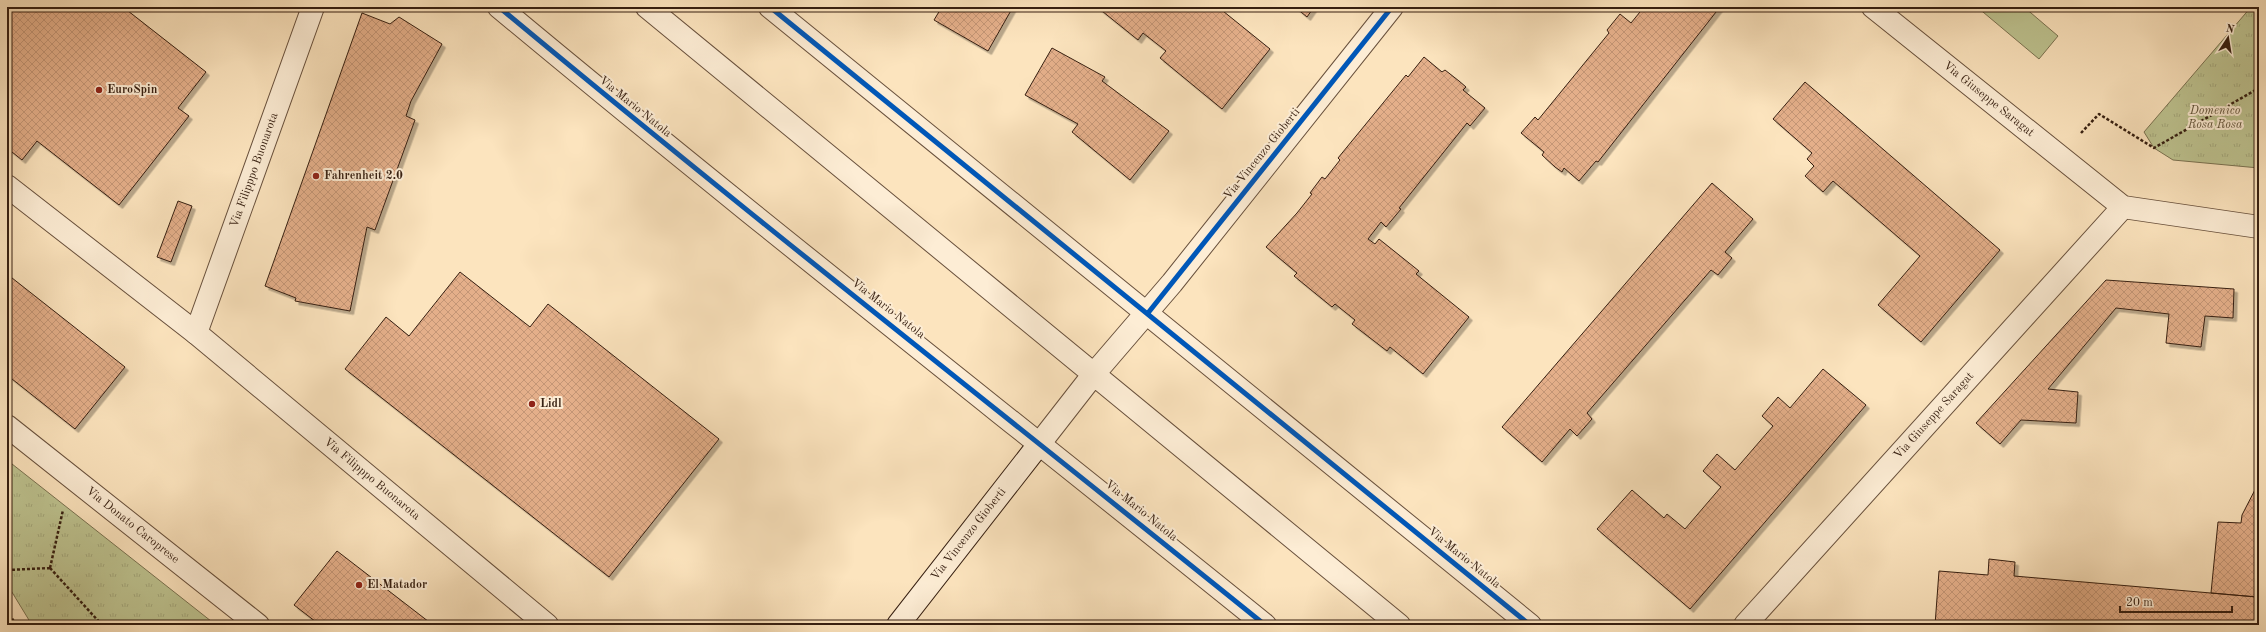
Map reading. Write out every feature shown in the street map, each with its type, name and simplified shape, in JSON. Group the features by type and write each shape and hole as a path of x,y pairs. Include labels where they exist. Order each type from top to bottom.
{"street":[{"name":"Via Filipppo Buonarota","path":"196,333 313,7"},
{"name":"Via Mario Natola","path":"499,7 738,203 1040,443 1265,625"},
{"path":"647,7 1399,625"},
{"name":"Via Mario Natola","path":"770,7 1148,312 1530,625"},
{"name":"Via Vincenzo Gioberti","path":"898,625 1093,375 1148,312 1392,7"},
{"name":"Via Giuseppe Saragat","path":"1873,7 2123,207 2259,227"},
{"name":"Via Filipppo Buonarota","path":"7,186 196,333 547,625"},
{"name":"Via Giuseppe Saragat","path":"1745,625 2123,207"},
{"name":"Via Donato Caroprese","path":"7,426 258,625"}],"path":[{"path":"2059,157 2099,114 2154,148 2259,88"},
{"path":"50,568 70,476"},
{"path":"7,570 50,568"},
{"path":"50,568 102,625"},
{"path":"7,610 16,625"}],"green space":[{"path":"1977,7 2024,7 2058,36 2039,59"},
{"name":"Domenico Rosa Rosa","path":"2251,7 2259,7 2259,168 2173,160 2154,148 2144,132"},
{"path":"7,460 216,625 32,625 7,584"}],"building":[{"name":"EuroSpin","path":"7,7 123,7 206,72 178,108 189,116 119,205 37,141 22,160 7,148"},
{"path":"933,7 1013,7 988,51 934,20 940,10"},
{"path":"1097,7 1218,7 1270,49 1222,109 1160,58 1166,51 1143,33 1138,40"},
{"path":"1295,7 1314,7 1307,17"},
{"path":"1644,7 1720,7 1598,162 1596,161 1579,181 1564,168 1562,172 1555,167 1542,155 1544,152 1521,133 1535,117 1538,120 1609,33 1607,30 1620,14 1631,23"},
{"path":"362,13 390,24 399,17 442,44 411,101 406,116 415,120 375,230 367,227 350,311 295,301 296,298 265,286"},
{"path":"1052,48 1105,77 1102,81 1169,131 1130,180 1072,132 1078,124 1025,95"},
{"path":"1424,57 1442,72 1445,70 1459,81 1466,87 1463,90 1485,108 1470,126 1467,123 1399,208 1401,209 1386,227 1381,222 1368,239 1375,244 1379,239 1419,271 1416,274 1469,317 1423,374 1390,347 1387,351 1352,324 1355,320 1335,304 1332,307 1294,276 1297,273 1266,247 1297,213 1312,194 1310,193 1322,177 1325,179 1340,160 1338,158 1406,75 1408,77"},
{"path":"1805,82 2000,250 1921,342 1878,305 1920,256 1833,181 1823,192 1805,176 1814,166 1807,159 1812,153 1773,119"},
{"path":"1712,183 1753,219 1725,252 1732,258 1718,275 1711,270 1587,413 1592,419 1577,436 1570,429 1542,462 1502,427"},
{"path":"178,201 192,206 171,262 157,257"},
{"name":"Lidl","path":"460,272 530,327 548,304 719,439 609,577 345,369 386,317 409,336"},
{"path":"7,274 125,367 75,429 7,375"},
{"path":"2106,280 2234,289 2233,318 2205,316 2201,347 2166,343 2169,314 2116,308 2048,389 2078,392 2076,423 2021,420 2000,444 1976,423"},
{"path":"1823,369 1866,405 1690,609 1597,529 1632,490 1664,518 1667,514 1685,529 1721,487 1703,471 1717,454 1735,470 1773,426 1762,416 1778,397 1790,408"},
{"path":"2259,482 2259,587 2257,597 2211,593 2218,522 2241,523 2242,515"},
{"path":"337,551 433,625 320,625 294,605"},
{"path":"1989,559 2015,562 2014,576 2257,597 2259,587 2259,625 1935,625 1939,571 1988,575"}],"cycle path":[{"path":"499,7 785,241 1265,625"},
{"path":"770,7 1530,625"},
{"path":"1148,313 1392,7"}],"place":[{"name":"EuroSpin","path":"99,90"},
{"name":"Fahrenheit 2.0","path":"316,176"},
{"name":"Lidl","path":"532,404"},
{"name":"El Matador","path":"359,585"}]}
